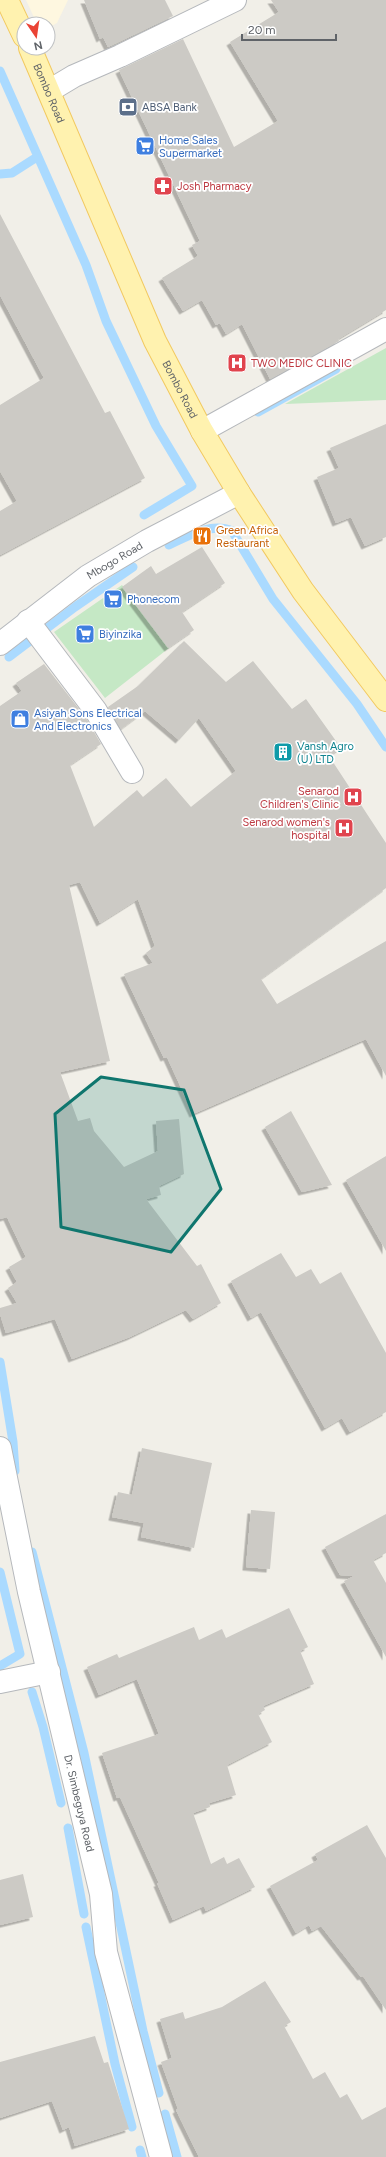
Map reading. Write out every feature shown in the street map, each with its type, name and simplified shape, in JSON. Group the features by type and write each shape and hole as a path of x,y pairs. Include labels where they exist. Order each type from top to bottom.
{"main road":[{"path":"7,0 16,19"},
{"name":"Bombo Road","path":"34,56 155,341 202,431 239,493 303,591 386,700"}],"street":[{"path":"49,91 74,76 120,56 235,0"},
{"path":"202,431 386,329"},
{"name":"Mbogo Road","path":"0,644 88,576 147,541 239,493"},
{"path":"28,621 96,711 132,772"},
{"name":"Dr. Simbeguya Road","path":"0,1448 29,1592 101,1894 106,1952 161,2157"},
{"path":"0,1682 49,1672"}],"highlighted area":[{"path":"101,1077 184,1090 221,1189 171,1252 61,1227 55,1114"}],"shaded area":[{"path":"26,0 68,0 56,24 56,16 33,16"}],"green space":[{"path":"386,348 386,400 285,404"},
{"path":"122,585 169,648 105,698 54,632"}],"building":[{"path":"84,0 165,0 173,16 108,47 103,37 100,39"},
{"path":"271,0 386,0 386,310 338,339 339,341 270,379 242,324 226,334 220,323 216,325 202,300 183,311 162,278 198,256 192,245 200,241 119,70 183,39 234,147 278,121 230,42 279,12"},
{"path":"0,214 105,413 110,411 145,478 0,555 0,511 17,501 0,471 0,405 44,378 0,295"},
{"path":"386,424 386,537 365,546 351,517 336,523 317,477 339,468 330,448"},
{"path":"202,547 225,583 182,612 194,630 168,648 122,587 151,566 156,574"},
{"path":"184,641 226,682 253,661 292,709 306,699 341,748 329,756 386,843 386,888 261,979 277,1004 386,941 386,1076 366,1039 193,1114 167,1057 164,1058 124,974 153,963 146,953 155,946 138,899 100,923 80,882 69,885 110,1061 60,1072 78,1121 90,1118 94,1131 124,1167 158,1151 156,1121 179,1119 184,1174 159,1186 161,1195 146,1199 197,1266 201,1264 221,1303 193,1319 186,1310 130,1337 72,1359 55,1319 6,1333 0,1314 0,1308 17,1303 8,1288 17,1282 9,1267 26,1257 7,1217 0,1219 0,706 22,691 16,683 44,664 86,718 101,744 70,765 94,827 137,790 143,797 166,778 191,807 236,771 199,718 179,740 145,711 121,729 108,707 138,686"},
{"path":"291,1111 332,1185 302,1192 265,1127"},
{"path":"386,1156 386,1251 346,1180"},
{"path":"281,1253 296,1277 311,1269 320,1284 341,1272 386,1353 386,1412 350,1432 342,1418 325,1428 261,1312 251,1318 231,1281"},
{"path":"142,1448 212,1463 194,1548 141,1537 144,1523 112,1517 118,1492 132,1495"},
{"path":"251,1510 275,1512 270,1569 246,1567"},
{"path":"386,1514 386,1553 373,1560 386,1583 386,1657 344,1581 354,1576 340,1575 325,1547"},
{"path":"289,1608 308,1647 300,1651 314,1684 263,1706 265,1710 258,1714 272,1742 227,1765 236,1795 209,1803 210,1807 193,1813 211,1864 224,1857 227,1864 239,1858 255,1887 206,1911 204,1906 173,1920 157,1883 159,1883 120,1797 117,1798 102,1753 159,1734 137,1679 99,1695 87,1667 117,1654 119,1658 194,1627 199,1640 222,1629 226,1638"},
{"path":"367,1825 386,1858 386,2010 363,1976 361,1977 321,1926 312,1931 309,1925 296,1933 270,1886 318,1860 315,1854"},
{"path":"23,1874 33,1917 0,1925 0,1880"},
{"path":"265,1981 291,2022 284,2026 313,2079 325,2072 340,2098 347,2094 362,2120 386,2107 386,2157 199,2157 176,2110 178,2109 161,2062 172,2058 160,2019 183,2012 185,2019 222,2007"},
{"path":"95,2036 104,2063 108,2062 129,2129 75,2146 69,2127 63,2130 52,2101 0,2118 0,2062"}],"waterway":[{"path":"0,71 86,265 106,321 156,426 192,486 144,515"},
{"path":"0,174 12,173 37,157"},
{"path":"258,412 336,369"},
{"path":"169,545 192,534 208,529 216,528 232,531 273,599 357,704 386,747"},
{"path":"9,657 75,607 133,567"},
{"path":"0,1362 13,1442 15,1471"},
{"path":"32,1552 84,1753 143,2031 159,2093"},
{"path":"0,1572 20,1654 0,1666"},
{"path":"32,1692 43,1727 61,1803"},
{"path":"68,1828 84,1914"},
{"path":"86,1927 115,2064 132,2127"},
{"path":"165,2114 177,2157"},
{"path":"140,2150 142,2157"}],"place":[{"name":"ABSA Bank","path":"128,107"},
{"name":"Home Sales Supermarket","path":"145,146"},
{"name":"Josh Pharmacy","path":"163,186"},
{"name":"TWO MEDIC CLINIC","path":"237,363"},
{"name":"Green Africa Restaurant","path":"202,536"},
{"name":"Phonecom","path":"113,599"},
{"name":"Biyinzika","path":"85,634"},
{"name":"Asiyah Sons Electrical And Electronics","path":"20,719"},
{"name":"Vansh Agro (U) LTD","path":"283,752"},
{"name":"Senarod Children's Clinic","path":"353,797"},
{"name":"Senarod women's hospital","path":"344,828"}]}
